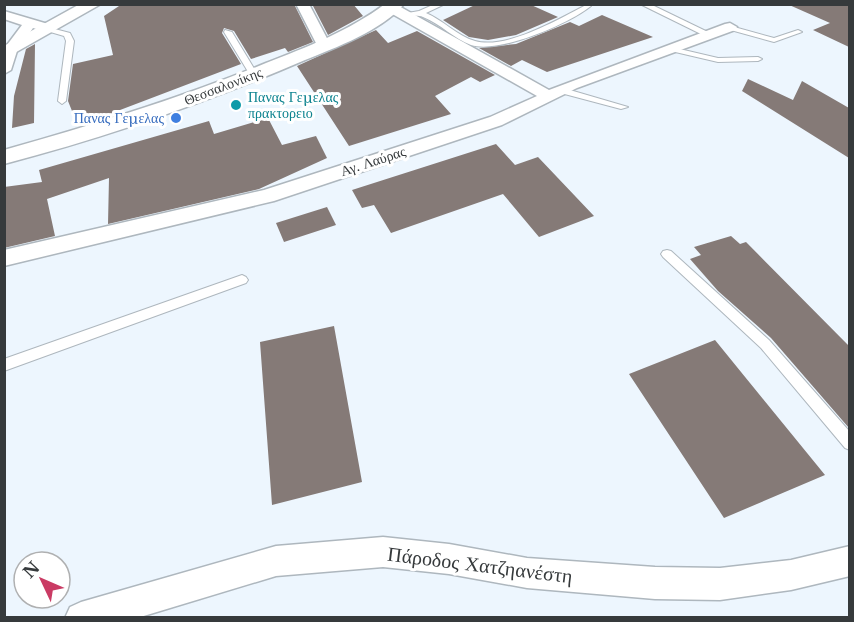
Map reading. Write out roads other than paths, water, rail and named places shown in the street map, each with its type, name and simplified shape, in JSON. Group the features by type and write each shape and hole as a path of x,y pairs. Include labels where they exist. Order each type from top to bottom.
{"street":[{"path":"27,4 25,11 30,23"},
{"path":"4,70 6,47 30,23 65,4"},
{"path":"6,47 50,29 93,4"},
{"path":"302,4 324,46"},
{"path":"403,10 554,93"},
{"name":"Θεσσαλονίκης","path":"4,157 56,143 189,100 355,33 403,10"},
{"path":"4,15 50,29"},
{"name":"Αγ. Λαύρας","path":"4,258 267,196 496,121 554,93 729,27"},
{"name":"Πάροδος Χατζηανέστη","path":"81,618 276,561 383,552 449,559 527,573 676,584 720,584 791,575 849,561"}],"lane":[{"path":"403,10 442,4"},
{"path":"643,4 710,35"},
{"path":"403,10 475,44 487,45 502,43 554,24 588,6"},
{"path":"729,27 774,40 798,32"},
{"path":"50,29 67,35 70,41 62,100"},
{"path":"228,32 254,75"},
{"path":"674,49 718,60 758,59"},
{"path":"554,93 624,107"},
{"path":"667,254 765,344 849,443"},
{"path":"4,365 242,280"}],"place":[{"name":"Πανας Γεμελας πρακτορειο","path":"236,105"},
{"name":"Πανας Γεμελας","path":"176,118"}]}
